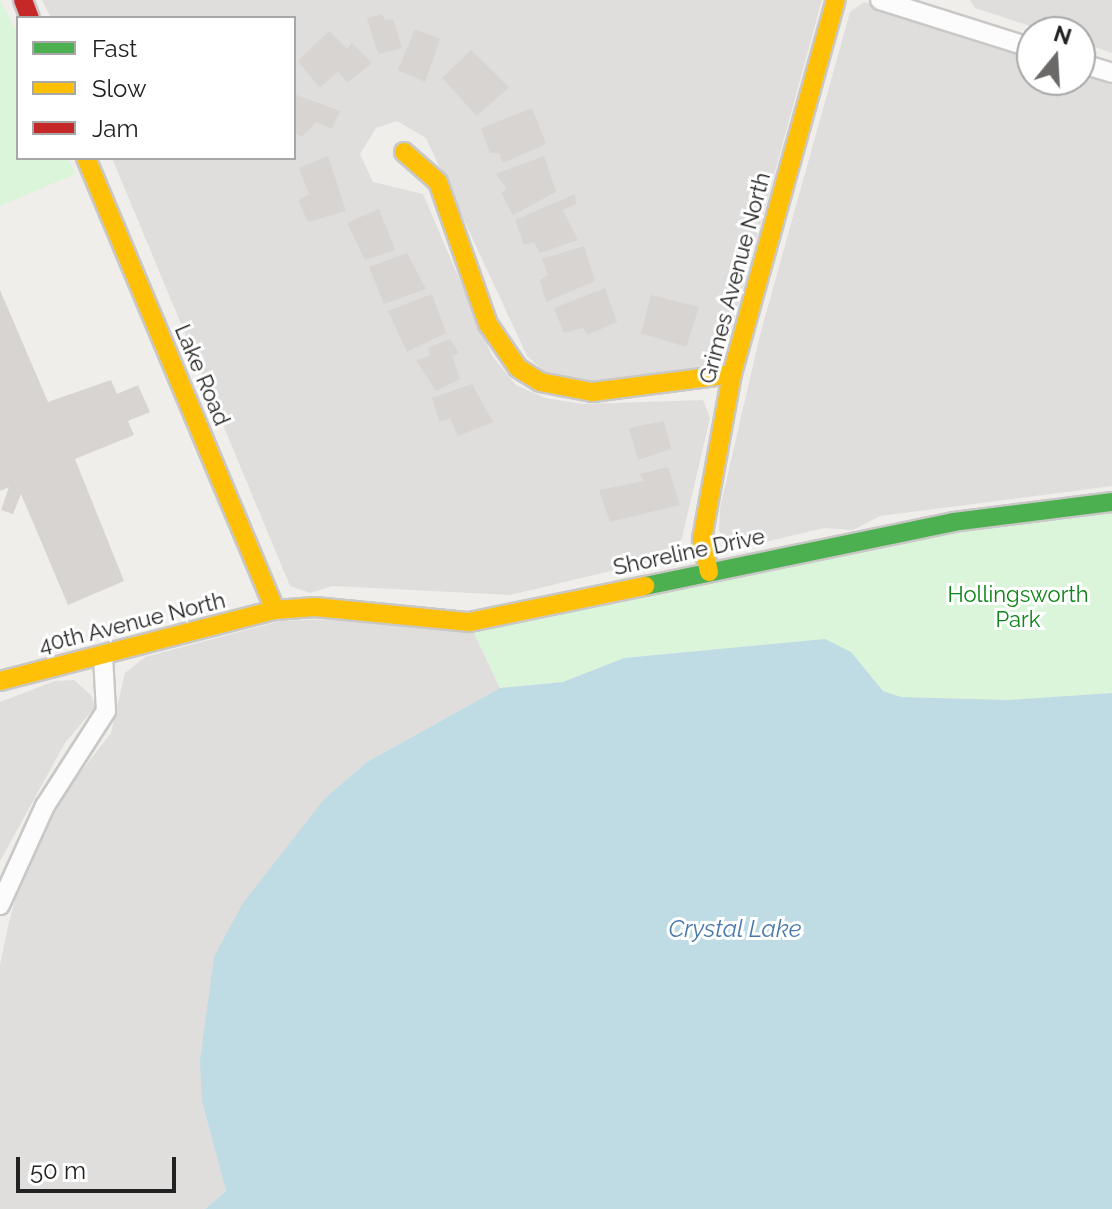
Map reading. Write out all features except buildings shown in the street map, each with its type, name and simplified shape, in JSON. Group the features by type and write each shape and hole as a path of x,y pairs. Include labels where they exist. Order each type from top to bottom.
{"street":[{"name":"Grimes Avenue North","path":"709,572 702,539 732,374 836,0"},
{"path":"880,0 938,9 1016,41"},
{"path":"404,152 438,182 488,324 518,368 566,391 592,392 732,374"},
{"name":"Lake Road","path":"87,160 275,610"},
{"name":"Shoreline Drive","path":"275,610 315,607 469,622 953,522 1112,502"},
{"name":"40th Avenue North","path":"0,681 275,610"},
{"path":"0,905 45,806 106,711 103,656"}],"shaded area":[{"path":"42,0 822,0 722,365 582,382 544,371 527,356 426,138 397,121 376,128 360,154 373,182 423,194 492,356 516,385 545,398 583,404 703,400 710,418 678,555 510,595 333,586 310,593 290,586 113,160 296,160 296,16 50,16"},
{"path":"970,0 1112,0 1112,53 1096,48 1096,16 1016,16 1016,21 975,8"},
{"path":"864,2 1016,53 1016,96 1096,96 1096,80 1112,85 1112,486 880,516 853,530 824,528 736,549 719,531 720,508 760,335 850,12"},
{"path":"338,619 473,631 500,688 367,762 325,798 202,1102 226,1191 205,1209 0,1209 0,965 9,922 25,863 63,795 111,733 125,673 145,657 280,621"},
{"path":"74,680 91,695 95,707 65,743 0,861 0,702 55,681"}],"green space":[{"path":"0,0 16,30 16,160 69,160 75,174 0,206"},
{"name":"Hollingsworth Park","path":"1112,502 1112,693 1008,700 901,697 883,691 851,652 825,639 624,658 563,682 500,688 469,622"}],"water":[{"name":"Crystal Lake","path":"825,639 851,652 883,691 901,697 1008,700 1112,693 1112,1209 205,1209 226,1191 202,1102 200,1061 214,957 243,903 325,798 367,762 500,688 563,682 624,658"}],"traffic: fast":[{"path":"645,586 953,522 1112,502"}],"traffic: slow":[{"path":"709,572 702,539 732,374 836,0"},
{"path":"404,152 438,182 488,324 518,368 540,382 592,392 732,374"},
{"path":"87,160 275,610"},
{"path":"0,681 275,610 315,607 469,622 645,586"}],"traffic: jam":[{"path":"23,0 29,16"}]}
